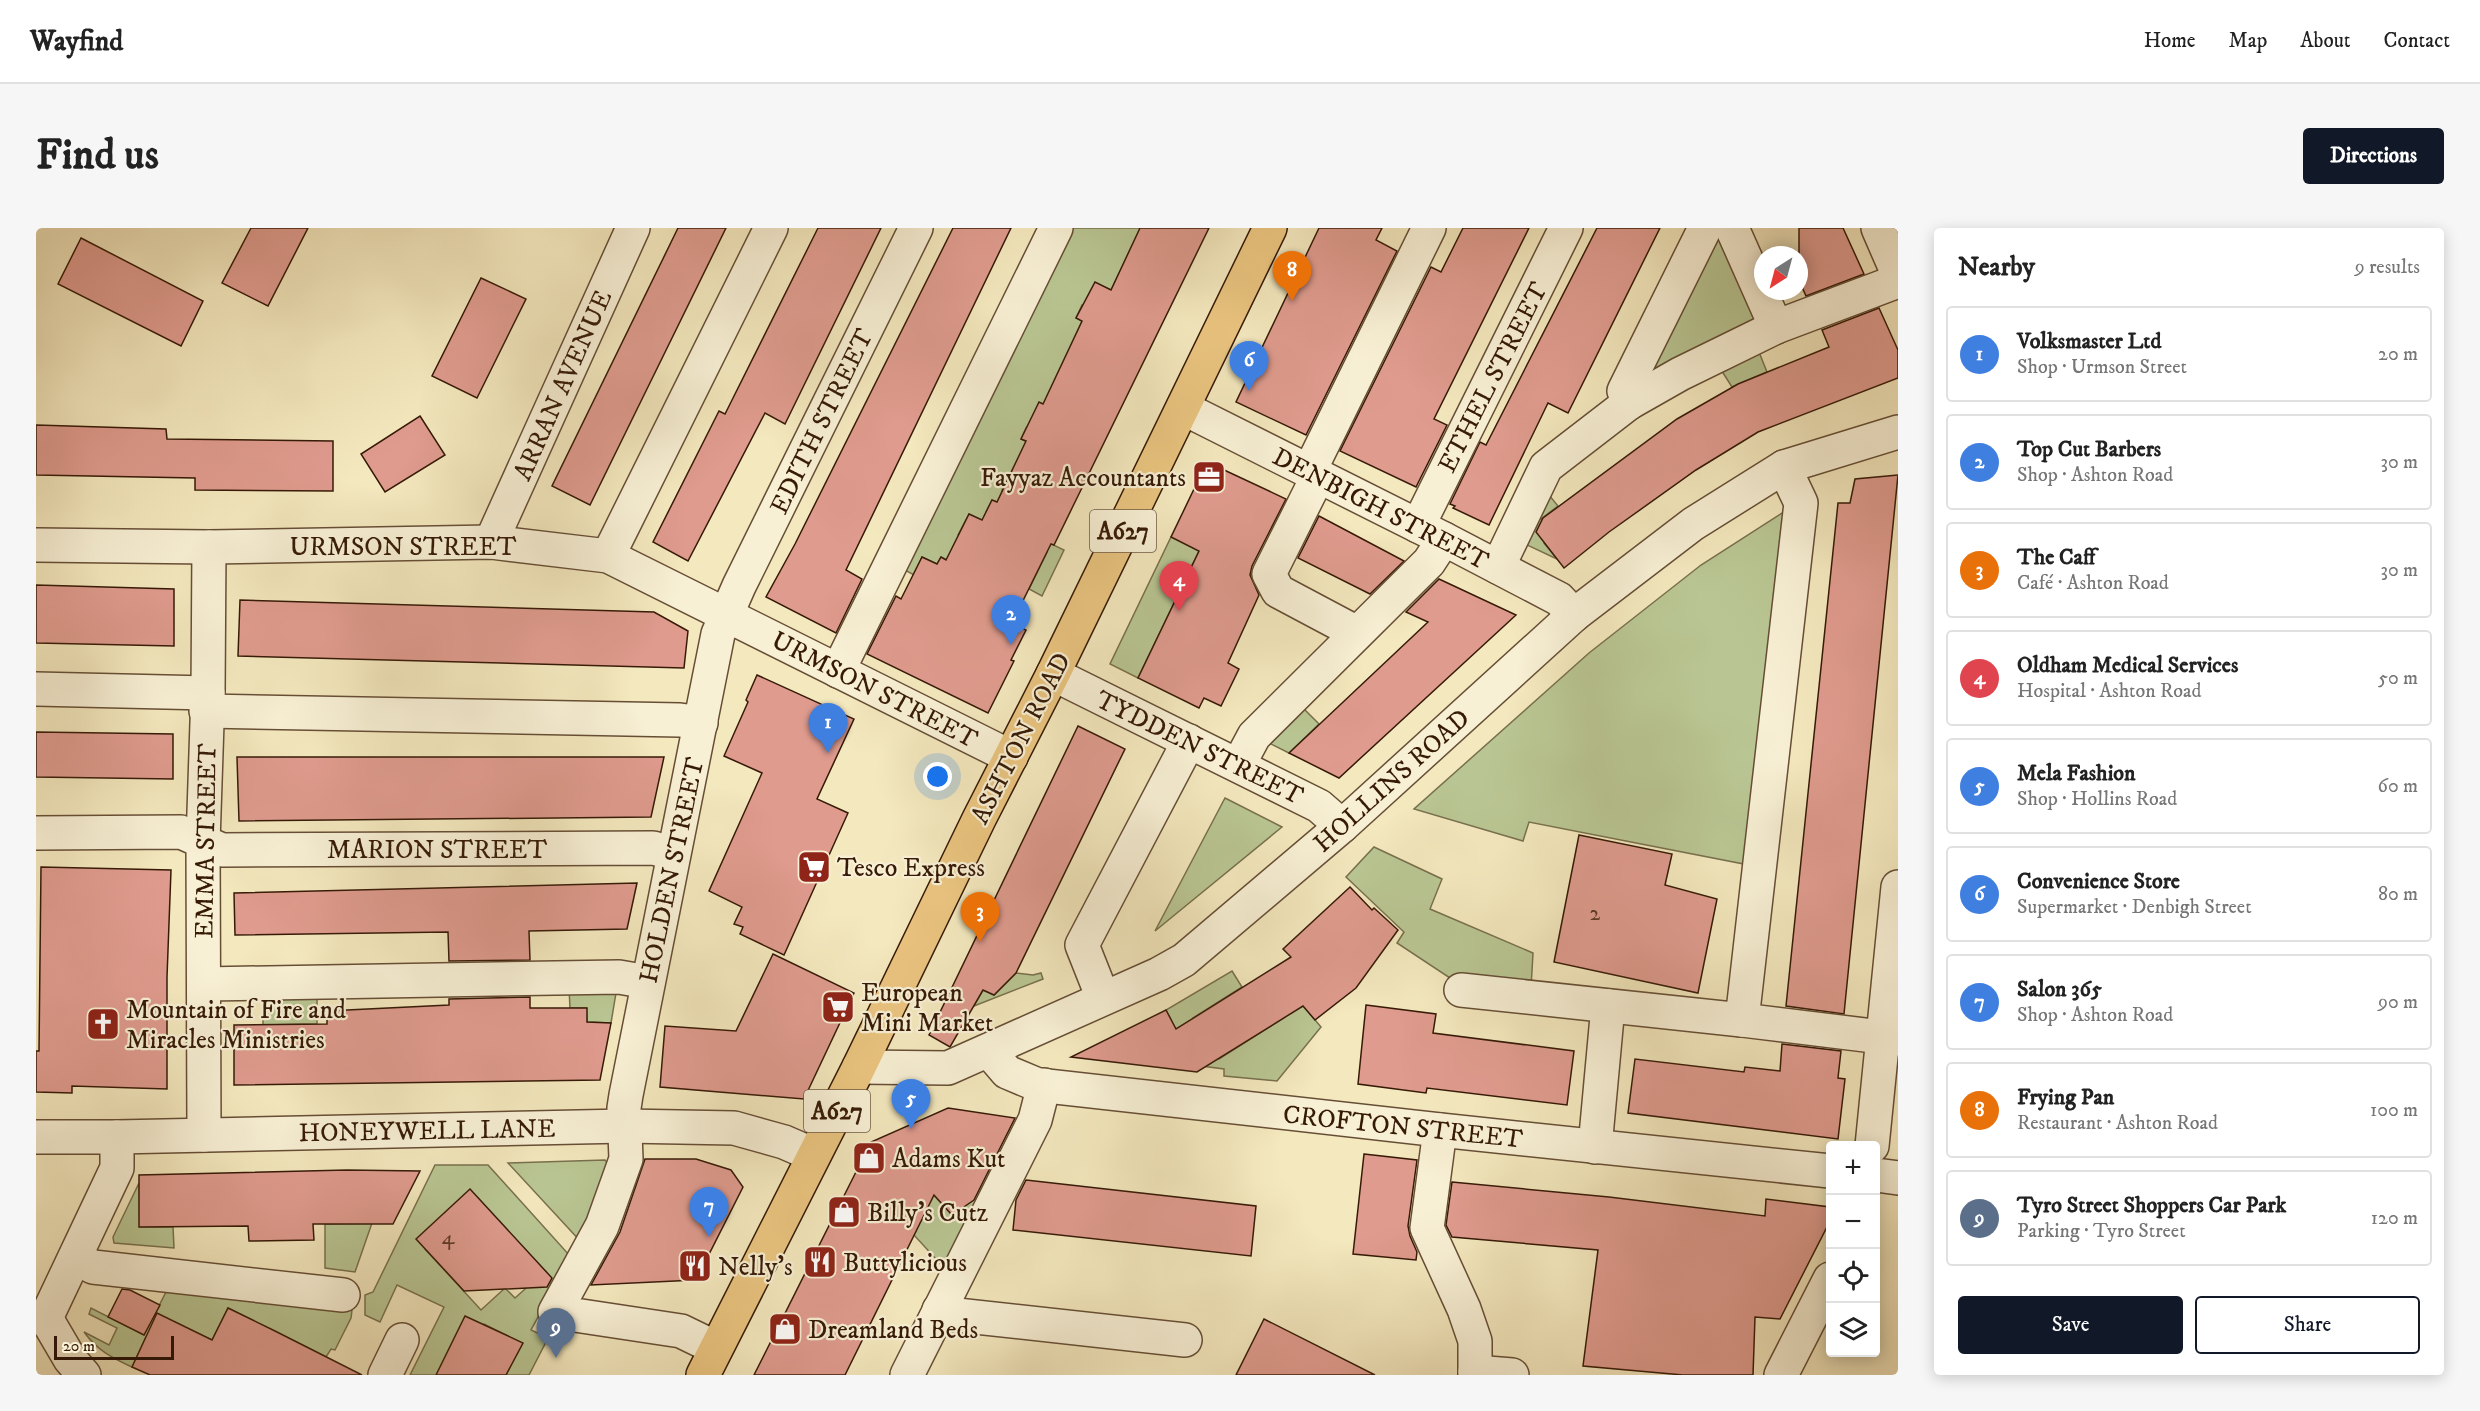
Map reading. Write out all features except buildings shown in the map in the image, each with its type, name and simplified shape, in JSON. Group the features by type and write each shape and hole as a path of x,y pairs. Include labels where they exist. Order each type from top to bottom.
{"highway":[{"name":"ASHTON ROAD","path":"710,1362 859,1067 1270,228"}],"street":[{"name":"ARRAN AVENUE","path":"491,542 633,228"},
{"path":"608,556 771,228"},
{"name":"EDITH STREET","path":"727,615 916,228"},
{"path":"838,671 1056,228"},
{"path":"1357,633 1278,591 1269,574 1313,474 1429,228"},
{"name":"ETHEL STREET","path":"1239,764 1254,735 1435,556 1431,532 1566,228"},
{"path":"1629,403 1624,391 1705,228"},
{"path":"1732,228 1776,327"},
{"path":"1878,228 1898,274"},
{"path":"1498,567 1546,467 1629,403 1680,374 1776,327 1898,281"},
{"name":"DENBIGH STREET","path":"1183,408 1559,599 1574,615"},
{"name":"HOLLINS ROAD","path":"859,1067 948,1068 1159,974 1184,960 1342,826 1574,615 1693,524 1784,467 1898,432"},
{"path":"1742,1020 1801,503 1784,467"},
{"name":"URMSON STREET","path":"36,545 209,547 491,542 608,556 1011,757"},
{"name":"EMMA STREET","path":"204,1135 203,842 209,547"},
{"name":"HOLDEN STREET","path":"710,1362 681,1332 555,1312 602,1226 626,1159 624,1108 718,634 727,615"},
{"name":"TYDDEN STREET","path":"1053,674 1324,808 1342,826"},
{"path":"36,688 207,702 680,720 701,723"},
{"path":"1103,998 1082,945 1189,741"},
{"name":"MARION STREET","path":"36,833 181,832 222,850 653,848 673,853"},
{"path":"1873,1141 1890,1038 1898,887"},
{"path":"204,984 619,977 648,982"},
{"path":"1461,990 1890,1038"},
{"path":"1595,1147 1608,1006"},
{"name":"CROFTON STREET","path":"989,1051 1007,1072 1044,1085 1826,1171"},
{"path":"907,1375 1035,1120 1044,1085"},
{"name":"HONEYWELL LANE","path":"36,1137 625,1126 734,1128 784,1142 814,1155"},
{"path":"1440,1130 1427,1228 1464,1309 1475,1341 1475,1374 1512,1375"},
{"path":"84,1375 41,1318 75,1258 117,1168 117,1137"},
{"path":"1880,1176 1898,1178"},
{"path":"75,1258 93,1267 343,1295"},
{"path":"1781,1375 1826,1288"},
{"path":"939,1310 948,1314 1185,1340"},
{"path":"385,1375 402,1341"}],"green space":[{"path":"1069,228 1141,228 1111,290 1095,283 1099,313 1082,305 1076,318 1082,321 1070,374 1026,428 1021,439 1035,446 1014,467 1002,490 1005,506 992,500 986,512 1064,550 1042,596 1029,589 1047,552 969,514 958,535 979,546 968,570 941,557 937,564 922,557 914,575 901,568"},
{"path":"1713,228 1767,324 1637,382"},
{"path":"1757,347 1767,372 1732,387 1718,365"},
{"path":"1545,490 1558,506 1541,519 1553,535 1544,543 1557,559 1523,543"},
{"path":"1790,508 1749,865 1529,822 1523,841 1414,809 1589,653 1701,565"},
{"path":"1171,537 1199,551 1138,678 1110,664"},
{"path":"1299,704 1319,724 1289,753 1263,740"},
{"path":"1225,798 1282,827 1155,931"},
{"path":"1374,847 1442,879 1430,909 1533,953 1531,988 1453,980 1397,943 1404,932 1346,877"},
{"path":"1232,971 1242,987 1193,1018 1219,1059 1285,1017 1295,996 1321,1027 1277,1081 1224,1076 1224,1069 1201,1066 1187,1051 1166,1010"},
{"path":"1016,973 1033,975 1041,973 1043,979 974,1006 983,990 994,995"},
{"path":"617,987 611,1023 587,1022 586,1008 570,1008 569,988"},
{"path":"317,989 317,1024 263,1025 263,990"},
{"path":"605,1160 610,1166 583,1244 508,1163"},
{"path":"982,1164 998,1166 947,1271 913,1234 933,1196 919,1179 952,1215 974,1194"},
{"path":"435,1165 488,1165 571,1257 531,1330 548,1338 529,1375 506,1375 522,1343 484,1324 471,1350 436,1375 410,1375 444,1307 397,1285 380,1322 365,1315 365,1295 373,1292","holes":["426,1250 545,1271 515,1298 505,1288 481,1310"]},
{"path":"139,1183 140,1227 173,1227 174,1248 114,1243 113,1237"},
{"path":"372,1223 355,1272 325,1268 325,1224"},
{"path":"167,1290 233,1295 352,1310 351,1318 335,1350 331,1349 326,1357 228,1308 212,1340 175,1322 146,1337 132,1367 105,1353 84,1332 109,1345 117,1328 89,1314 91,1308 144,1335"}],"place":[{"name":"Frying Pan","path":"1292,301"},
{"name":"Convenience Store","path":"1249,391"},
{"name":"Fayyaz Accountants","path":"1209,477"},
{"name":"Oldham Medical Services","path":"1179,611"},
{"name":"Top Cut Barbers","path":"1011,645"},
{"name":"Volksmaster Ltd","path":"828,753"},
{"name":"Tesco Express","path":"814,867"},
{"name":"The Caff","path":"980,942"},
{"name":"European Mini Market","path":"838,1007"},
{"name":"Mountain of Fire and Miracles Ministries","path":"103,1024"},
{"name":"Mela Fashion","path":"911,1129"},
{"name":"Adams Kut","path":"869,1158"},
{"name":"Billy's Cutz","path":"844,1212"},
{"name":"Salon 365","path":"709,1237"},
{"name":"Buttylicious","path":"820,1262"},
{"name":"Nelly's","path":"695,1266"},
{"name":"Dreamland Beds","path":"785,1329"},
{"name":"Tyro Street Shoppers Car Park","path":"556,1358"}]}
